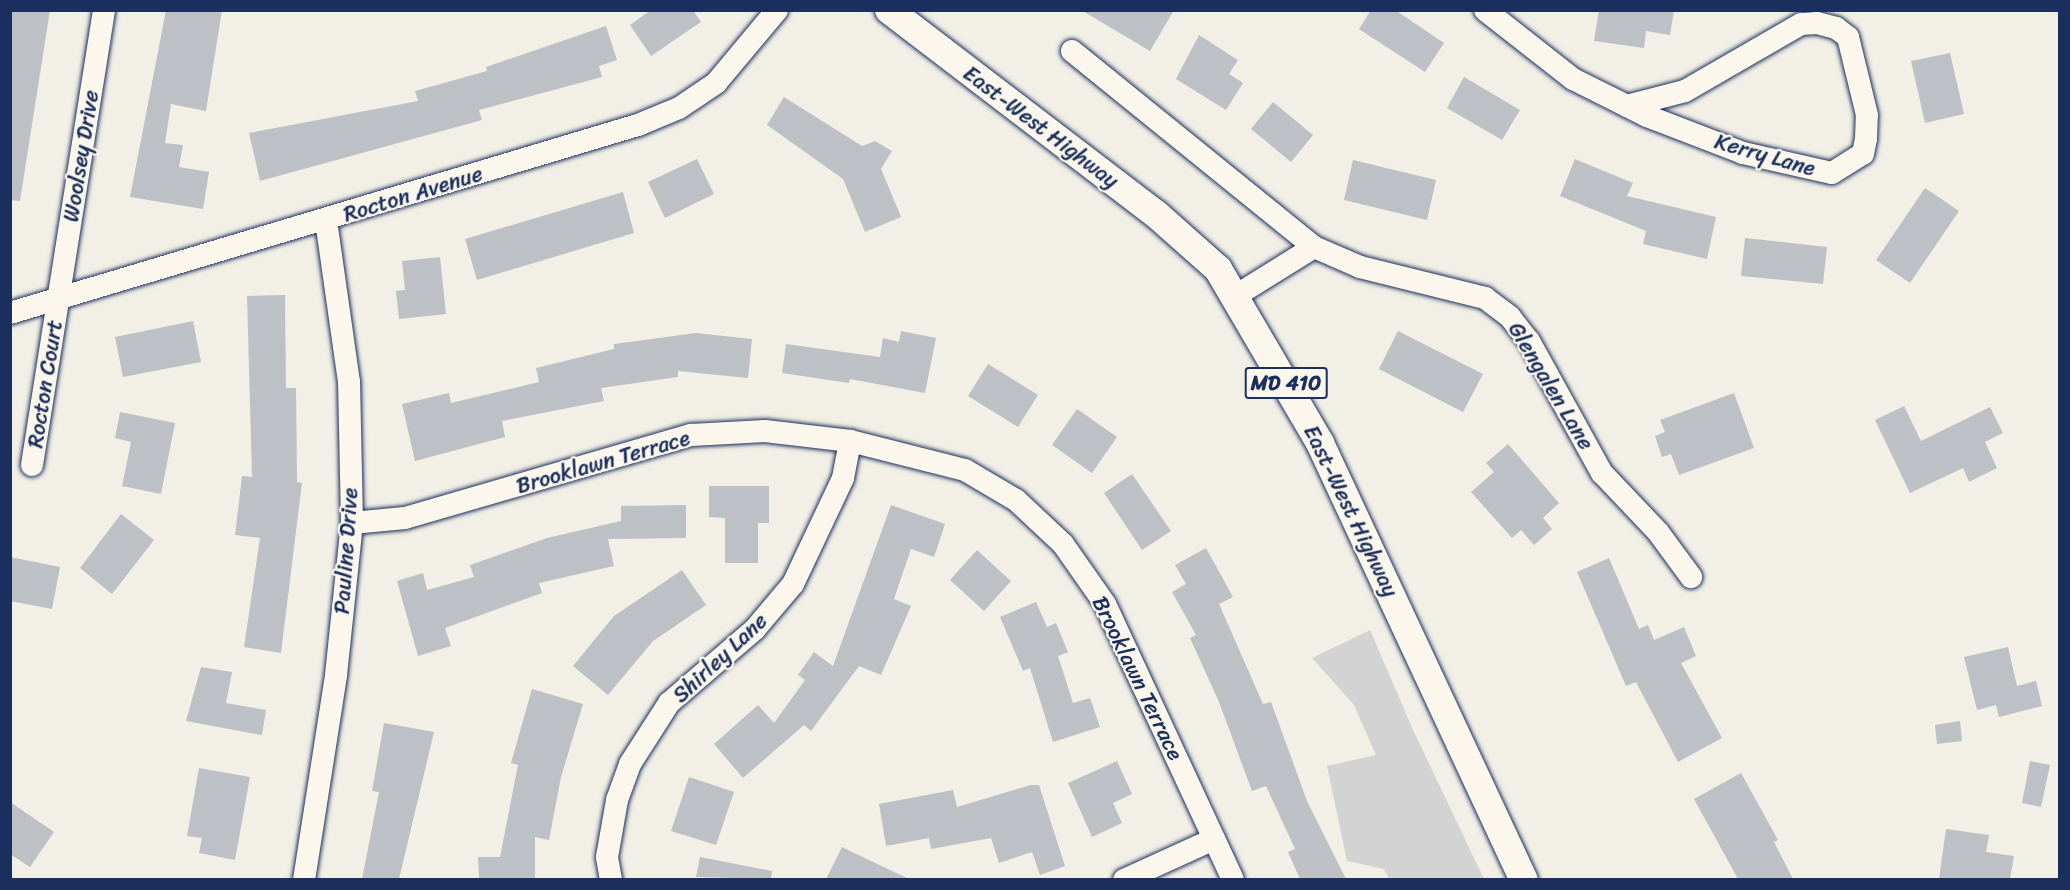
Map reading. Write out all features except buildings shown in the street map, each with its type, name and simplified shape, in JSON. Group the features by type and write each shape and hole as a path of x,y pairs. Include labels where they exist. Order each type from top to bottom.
{"main road":[{"name":"East-West Highway","path":"889,10 1156,214 1218,269 1237,296 1320,443 1524,879"}],"street":[{"name":"Woolsey Drive","path":"57,302 104,10"},
{"name":"Rocton Avenue","path":"10,313 57,302 326,221 679,108 716,83 777,10"},
{"name":"Kerry Lane","path":"1485,10 1573,79 1627,106 1743,153 1808,171 1833,173 1849,166 1863,154 1866,139 1867,115 1848,37 1836,27 1817,22 1800,24 1685,91 1627,106"},
{"path":"1072,51 1314,247 1237,296"},
{"name":"Pauline Drive","path":"304,879 336,675 352,523 349,382 326,221"},
{"name":"Glengalen Lane","path":"1314,247 1360,267 1485,298 1510,317 1529,341 1602,473 1658,532 1691,577"},
{"name":"Rocton Court","path":"32,465 57,302"},
{"name":"Brooklawn Terrace","path":"352,523 405,518 691,435 765,431 850,441 965,470 1016,500 1063,544 1105,604 1233,879"},
{"name":"Shirley Lane","path":"611,879 608,857 617,800 630,764 669,703 755,629 793,584 843,478 850,441"},
{"path":"1124,879 1214,839"}],"shaded area":[{"path":"1370,630 1414,732 1484,879 1389,879 1384,869 1347,861 1327,766 1376,755 1354,705 1312,658"}]}
